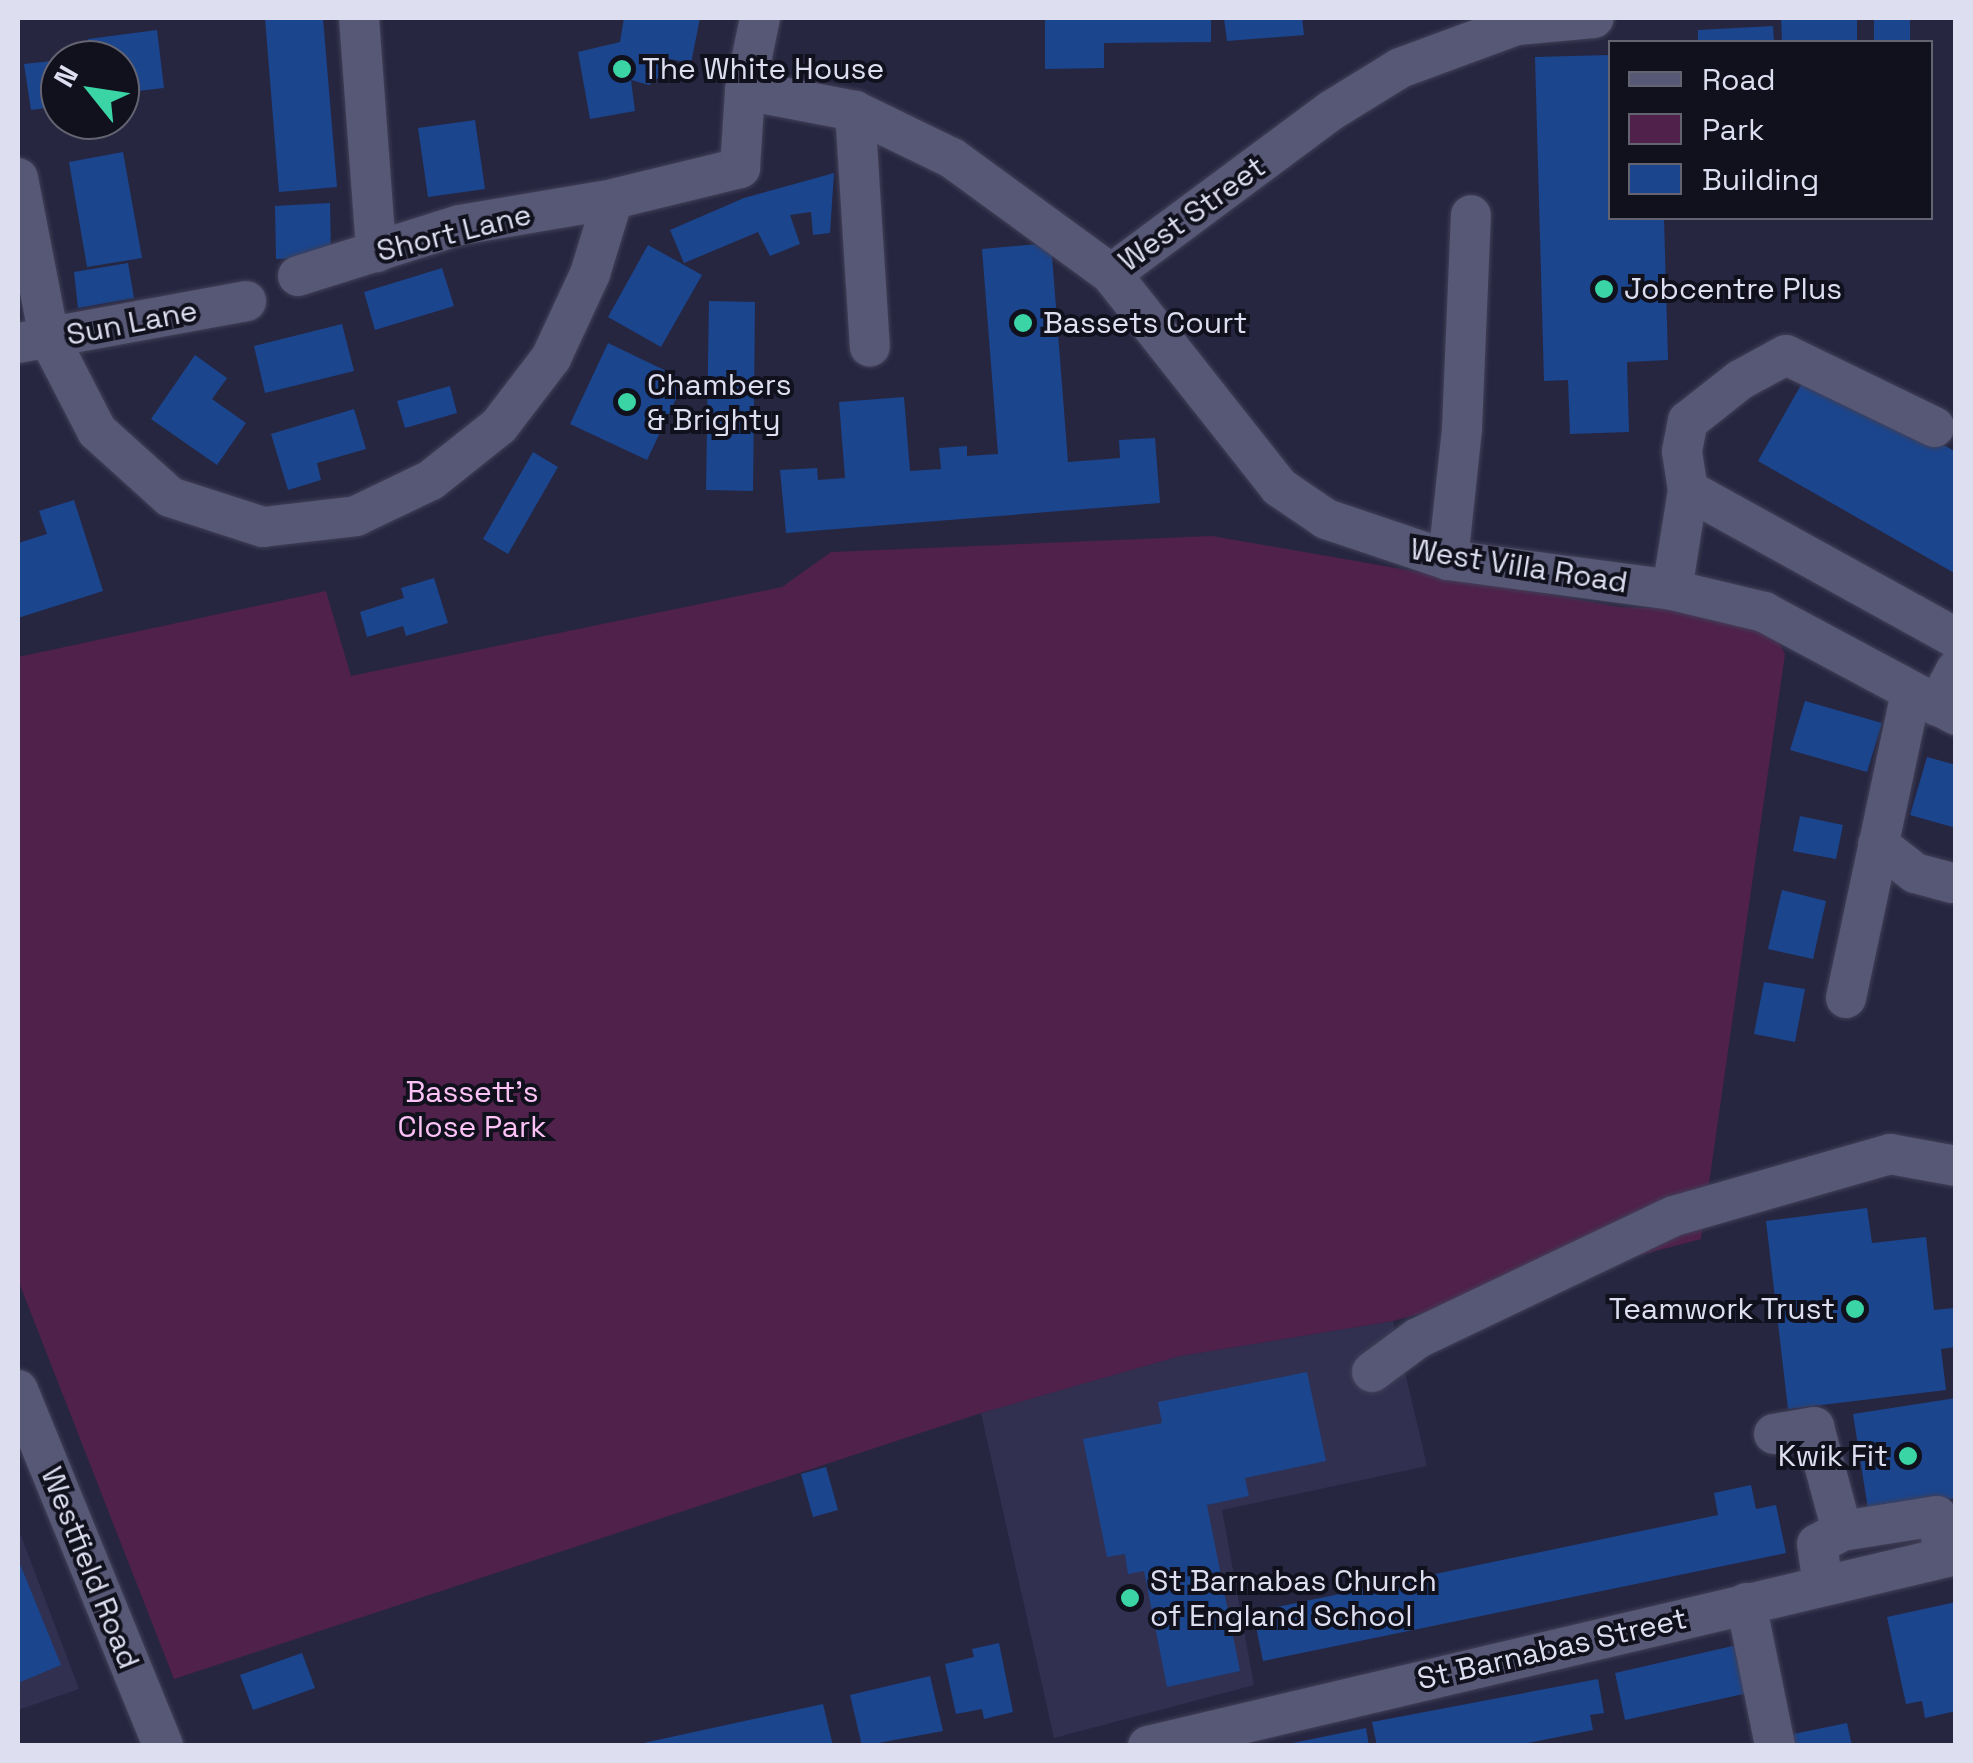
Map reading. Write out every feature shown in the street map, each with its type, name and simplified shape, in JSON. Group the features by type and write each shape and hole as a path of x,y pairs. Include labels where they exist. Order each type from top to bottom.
{"street":[{"path":"358,18 376,252"},
{"path":"745,90 760,18"},
{"name":"West Street","path":"745,90 855,111 952,158 1112,274 1332,110 1400,68 1517,25 1594,18"},
{"name":"Short Lane","path":"298,276 460,226 613,199 740,168 745,90"},
{"path":"855,111 870,347"},
{"path":"18,178 33,340 97,431 170,497 263,527 356,516 431,480 498,426 551,358 590,274 613,199"},
{"path":"1448,560 1462,428 1471,216"},
{"name":"West Villa Road","path":"1112,274 1279,487 1326,519 1448,560 1672,590 1764,612 1935,704"},
{"name":"Sun Lane","path":"33,340 246,301"},
{"path":"1672,590 1688,490 1682,451 1688,422 1740,380 1786,355 1934,426"},
{"path":"1688,490 1956,638"},
{"path":"1846,998 1878,844 1935,704 1956,670"},
{"path":"1878,844 1915,872 1953,884"},
{"path":"1372,1372 1418,1338 1674,1216 1890,1154 1956,1166"},
{"name":"Westfield Road","path":"18,1390 162,1746"},
{"path":"1774,1434 1814,1427 1842,1531"},
{"path":"1823,1585 1817,1544 1842,1531 1937,1516 1950,1556"},
{"name":"St Barnabas Street","path":"1148,1746 1950,1556"},
{"path":"1746,1603 1775,1746"}],"shaded area":[{"name":"St Barnabas Church of England School","path":"1393,1321 1427,1466 1222,1510 1254,1685 1054,1738 981,1413 1180,1356"},
{"path":"18,1528 79,1689 18,1710"}],"green space":[{"name":"Bassett's Close Park","path":"1212,536 1620,607 1764,612 1785,654 1701,1239 1393,1321 1180,1356 981,1413 174,1679 18,1280 18,657 326,591 351,676 782,587 831,552"}],"building":[{"path":"265,18 323,18 337,187 279,192"},
{"name":"The White House","path":"624,18 700,18 691,63 664,58 662,75 649,85 631,80 635,111 590,119 578,52 620,42"},
{"path":"1045,18 1211,18 1211,42 1104,43 1104,68 1045,69"},
{"path":"1224,18 1302,18 1304,35 1227,41"},
{"path":"1781,18 1857,18 1857,40 1782,40"},
{"path":"1874,18 1910,18 1910,40 1874,40"},
{"path":"1773,26 1774,40 1698,40 1698,30"},
{"path":"157,30 164,88 140,91 140,40 88,39"},
{"name":"Jobcentre Plus","path":"1608,55 1608,220 1664,220 1668,360 1627,362 1629,432 1570,434 1568,380 1544,381 1535,57"},
{"path":"40,62 40,109 31,110 24,64"},
{"path":"475,120 485,189 428,197 418,128"},
{"path":"123,152 142,258 87,267 69,162"},
{"path":"834,173 830,233 813,235 811,212 790,215 800,244 770,256 758,232 684,263 670,230 744,198"},
{"path":"330,203 331,257 276,259 275,206"},
{"name":"Bassets Court","path":"1051,243 1068,462 1120,458 1119,440 1155,438 1160,503 786,533 780,470 817,468 818,480 845,478 839,402 904,397 910,471 941,469 939,448 967,446 967,456 998,454 982,249"},
{"path":"648,245 702,275 661,347 608,317"},
{"path":"128,263 134,298 78,308 74,272"},
{"path":"442,268 454,306 375,330 364,292"},
{"path":"709,301 755,302 753,491 706,490"},
{"path":"342,324 354,371 265,393 254,346"},
{"name":"Chambers & Brighty","path":"608,343 685,380 647,460 570,424"},
{"path":"195,355 227,378 212,399 246,423 217,465 151,419"},
{"path":"1810,369 1956,452 1956,574 1758,461"},
{"path":"450,386 457,413 405,428 397,401"},
{"path":"354,409 366,449 317,463 321,480 288,490 271,434"},
{"path":"533,452 558,467 508,554 483,539"},
{"path":"74,500 103,591 18,618 18,543 47,534 39,511"},
{"path":"434,578 448,623 406,636 403,626 367,637 360,612 404,598 401,588"},
{"path":"1805,701 1882,723 1867,772 1790,750"},
{"path":"1927,757 1956,765 1956,828 1910,815"},
{"path":"1800,816 1843,825 1836,859 1793,851"},
{"path":"1782,890 1826,901 1813,959 1768,949"},
{"path":"1764,982 1805,989 1795,1042 1754,1034"},
{"name":"Teamwork Trust","path":"1867,1208 1872,1243 1926,1237 1934,1310 1954,1308 1956,1347 1941,1349 1946,1390 1788,1409 1766,1221"},
{"path":"1307,1372 1326,1461 1245,1478 1249,1496 1207,1505 1240,1671 1167,1687 1144,1571 1128,1574 1125,1554 1107,1557 1083,1439 1162,1423 1158,1402"},
{"name":"Kwik Fit","path":"1956,1398 1956,1498 1868,1509 1853,1414"},
{"path":"826,1467 838,1510 813,1517 801,1474"},
{"path":"1751,1485 1756,1509 1776,1505 1786,1553 1263,1661 1253,1612 1718,1515 1714,1493"},
{"path":"18,1559 61,1665 18,1683"},
{"path":"1956,1602 1956,1711 1925,1718 1922,1701 1906,1704 1887,1617"},
{"path":"999,1643 1013,1712 984,1719 982,1709 956,1714 945,1664 974,1657 972,1649"},
{"path":"1737,1645 1748,1693 1625,1720 1615,1673"},
{"path":"302,1653 315,1688 253,1710 240,1675"},
{"path":"930,1676 943,1731 862,1746 850,1695"},
{"path":"1598,1679 1604,1713 1590,1715 1593,1730 1512,1746 1377,1746 1372,1722"},
{"path":"823,1704 833,1746 639,1746 639,1744"},
{"path":"1847,1723 1852,1746 1790,1746 1788,1735"},
{"path":"1366,1728 1369,1746 1288,1744"}],"place":[{"name":"The White House","path":"622,69"},
{"name":"Jobcentre Plus","path":"1604,289"},
{"name":"Bassets Court","path":"1023,323"},
{"name":"Chambers & Brighty","path":"627,402"},
{"name":"Teamwork Trust","path":"1855,1309"},
{"name":"Kwik Fit","path":"1908,1456"},
{"name":"St Barnabas Church of England School","path":"1130,1598"}]}
